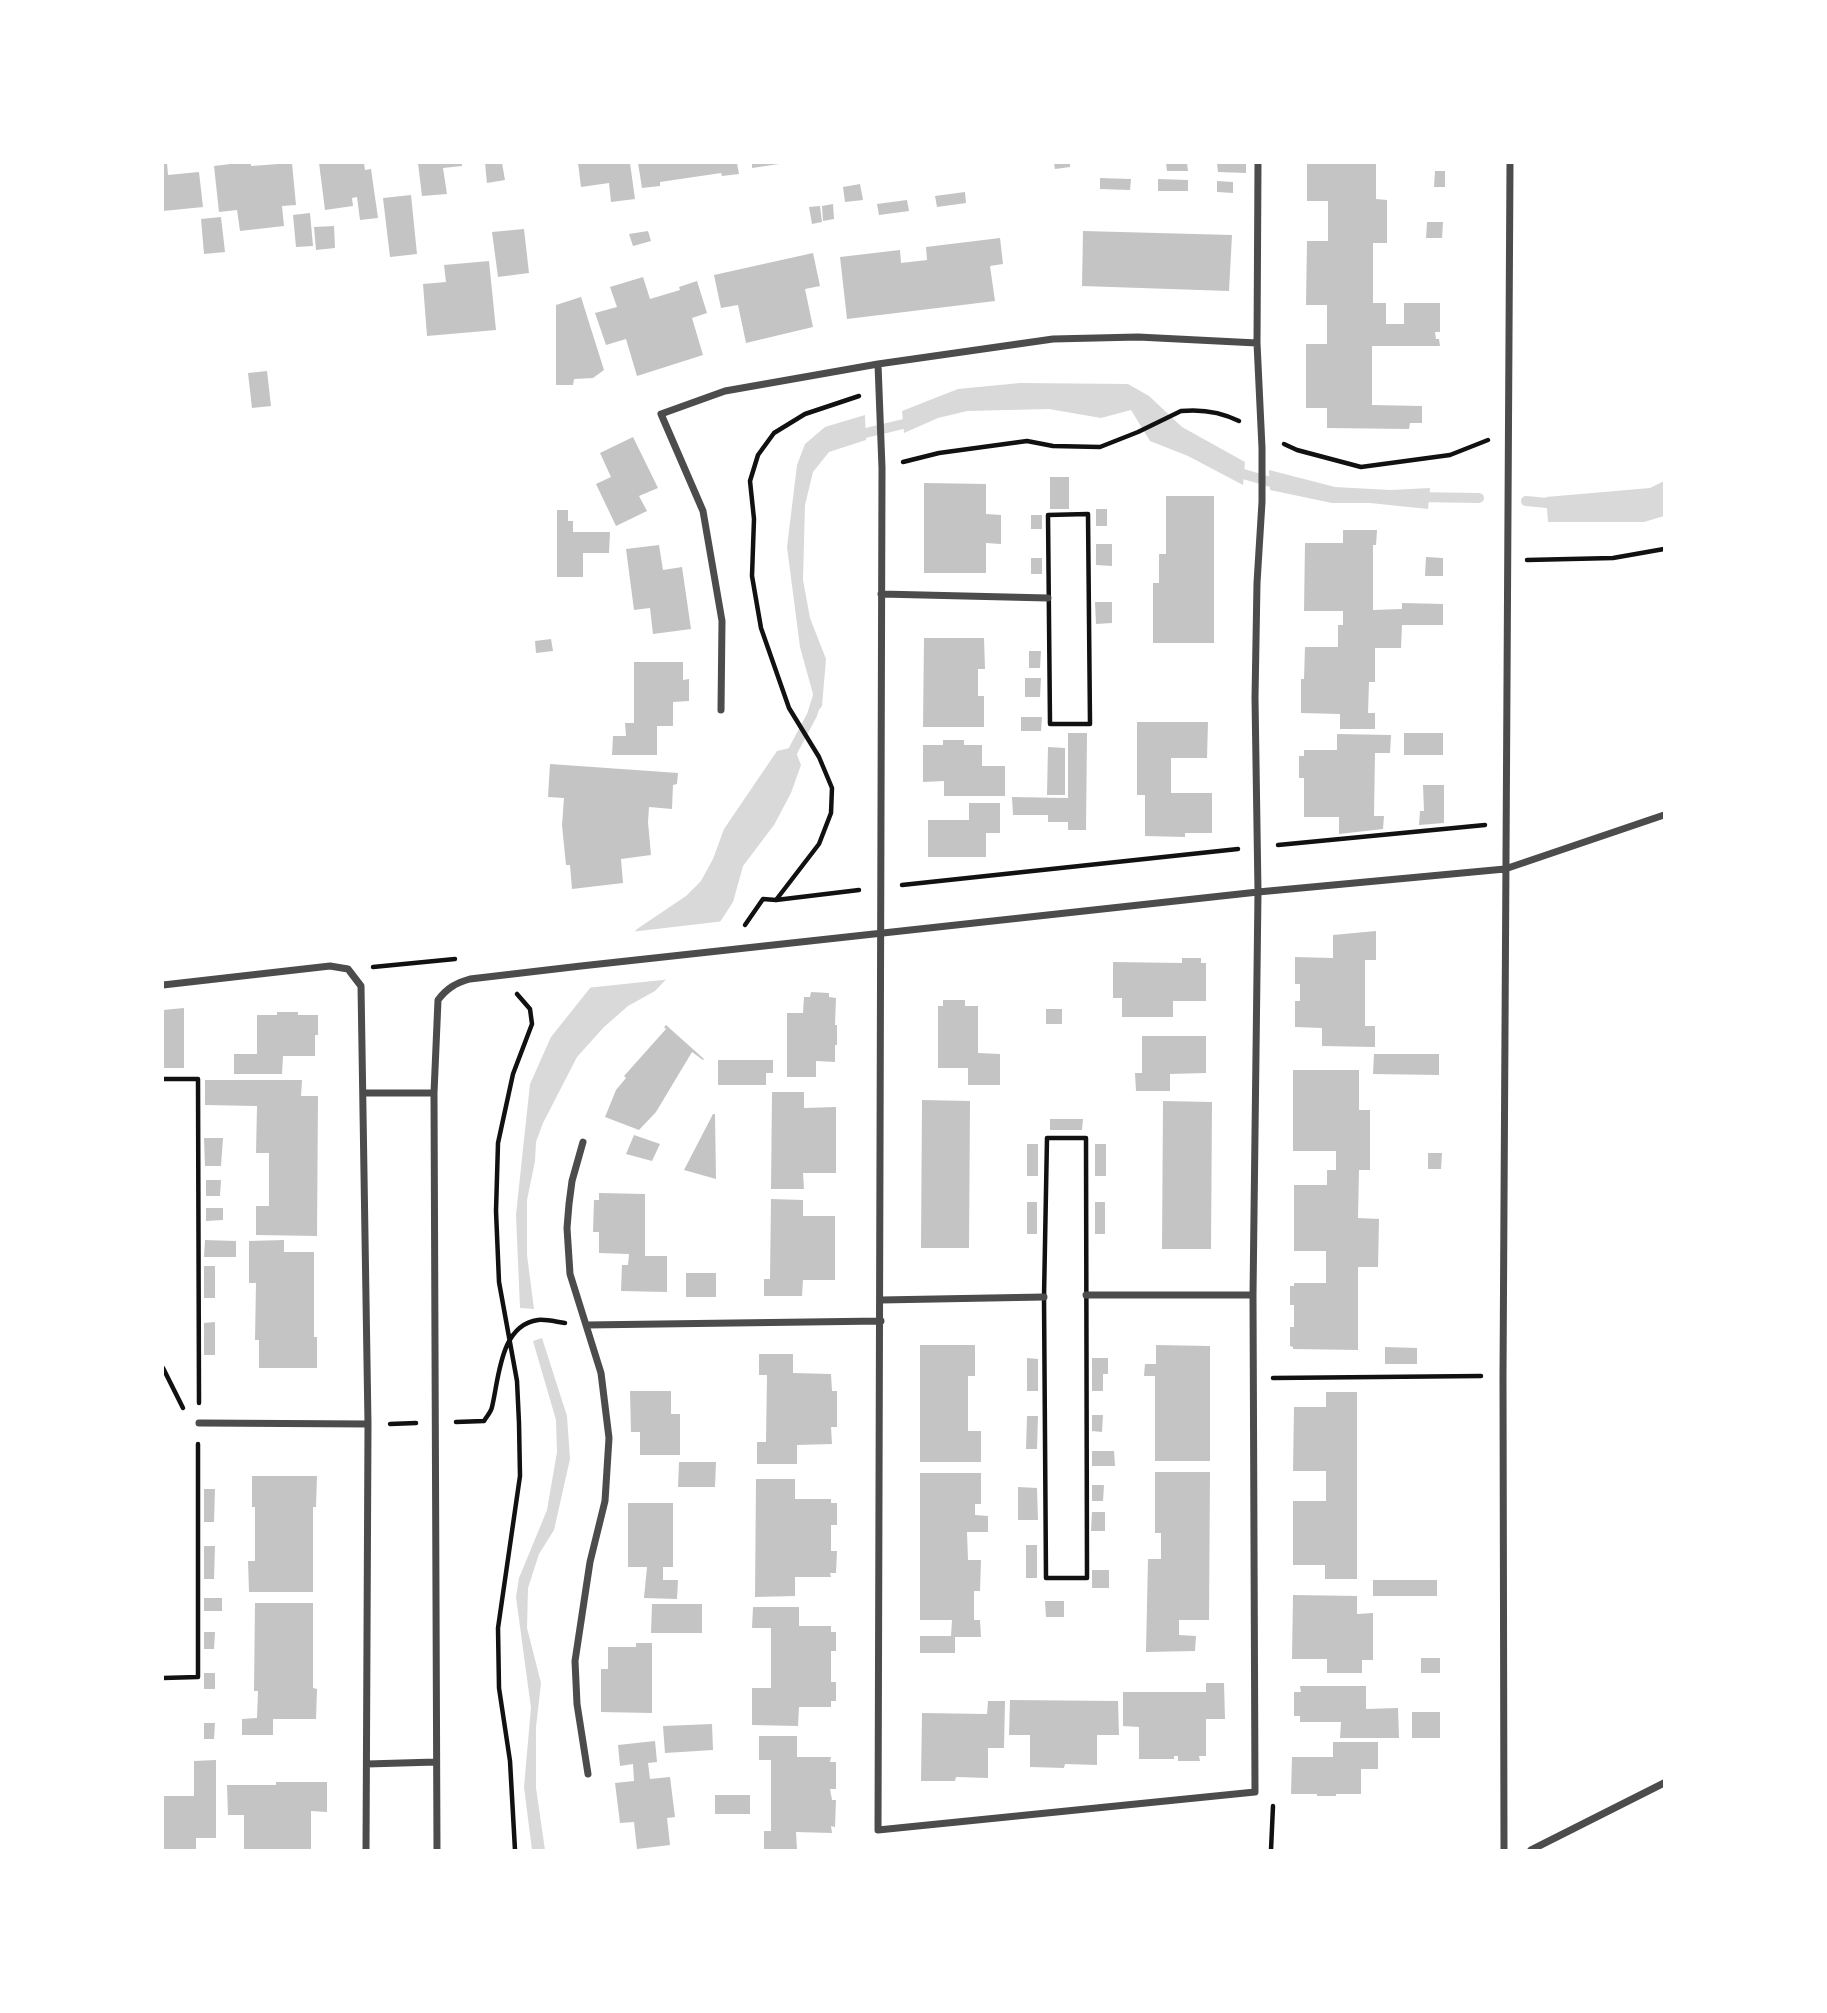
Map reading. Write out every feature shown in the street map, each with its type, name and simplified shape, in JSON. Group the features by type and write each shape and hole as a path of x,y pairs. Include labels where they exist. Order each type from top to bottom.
{"street":[{"path":"878,363 882,464 878,1830 1255,1793 1253,1295 1258,892 1255,698 1257,583 1262,502 1262,433 1257,343 1258,163"},
{"path":"1504,1850 1503,1375 1510,163"},
{"path":"721,710 722,621 703,511 661,414 724,391 878,363 1053,339 1138,337 1257,343"},
{"path":"881,594 1048,598"},
{"path":"437,1850 434,1093 438,1000 446,989 470,979 500,975 1258,892 1505,869 1664,815"},
{"path":"163,985 330,966 348,969 361,986 368,1424 366,1850"},
{"path":"363,1093 434,1093"},
{"path":"583,1142 572,1181 567,1228 570,1274 601,1373 609,1438 605,1501 590,1562 575,1661 576,1704 589,1773"},
{"path":"1086,1295 1253,1295"},
{"path":"881,1300 1044,1297"},
{"path":"586,1325 881,1321"},
{"path":"199,1423 368,1424"},
{"path":"367,1764 436,1762"},
{"path":"1531,1850 1664,1783"}],"path":[{"path":"776,900 819,844 831,813 832,788 819,757 789,708 761,628 752,576 754,519 750,481 758,455 774,433 806,414 880,389"},
{"path":"882,464 1027,441 1053,446 1100,447 1187,410 1228,415 1297,450 1362,467 1450,455 1510,431"},
{"path":"1088,514 1090,724 1050,724 1048,598 1048,515 1088,514"},
{"path":"1508,561 1613,558 1664,549"},
{"path":"734,928 745,926 763,899 776,900 1257,847 1506,823"},
{"path":"500,975 530,1009 532,1024 513,1074 498,1143 496,1212 499,1282 516,1381 520,1476 498,1628 499,1688 510,1760 515,1850"},
{"path":"163,1079 198,1079 199,1423 198,1677 163,1678"},
{"path":"1044,1297 1046,1578 1087,1578"},
{"path":"508,1340 521,1328 537,1320 586,1325"},
{"path":"163,1368 190,1421 199,1423"},
{"path":"1253,1379 1503,1375"},
{"path":"1255,1793 1273,1801 1271,1850"}],"shaded area":[{"path":"1020,383 1128,384 1149,396 1182,427 1245,462 1243,485 1188,456 1150,441 1131,410 1101,418 1049,409 967,411 938,418 904,433 902,411 958,389"},
{"path":"865,415 866,440 829,452 813,472 805,505 803,580 810,618 826,659 822,706 814,716 809,714 813,694 800,647 787,547 797,465 805,444 825,427"},
{"path":"1269,470 1335,487 1390,490 1430,488 1428,509 1370,503 1332,503 1270,490"},
{"path":"1664,481 1664,516 1644,522 1548,522 1546,497 1650,488"},
{"path":"794,747 801,765 791,793 774,825 743,866 733,902 718,925 655,991 628,1006 604,1027 577,1057 543,1123 536,1142 527,1200 527,1255 534,1309 520,1308 516,1215 530,1084 551,1037 637,929 686,896 701,881 724,829 777,751"},
{"path":"542,1338 567,1416 570,1459 554,1530 539,1554 528,1588 527,1628 541,1683 536,1727 536,1788 545,1850 532,1850 524,1787 531,1708 516,1597 519,1578 547,1510 557,1452 556,1420 533,1341"}],"pier":[{"path":"725,921 672,979 586,988 630,932"}],"building":[{"path":"163,163 167,163 168,175 199,172 203,207 163,211"},
{"path":"251,163 251,166 292,163 296,205 282,206 284,226 240,231 237,210 219,212 214,166"},
{"path":"319,163 364,163 365,170 371,169 378,218 360,220 357,197 352,198 353,206 325,210"},
{"path":"418,163 462,163 462,166 443,168 447,194 422,196"},
{"path":"485,163 502,163 505,180 487,183"},
{"path":"578,163 630,163 635,199 611,202 609,183 581,187"},
{"path":"638,163 737,163 739,174 722,176 721,173 660,182 660,186 642,188"},
{"path":"752,163 778,163 779,164 752,168"},
{"path":"1054,163 1070,163 1070,167 1055,169"},
{"path":"1166,163 1187,163 1188,171 1167,171"},
{"path":"1217,163 1246,163 1246,173 1218,172"},
{"path":"1307,163 1376,163 1376,199 1387,200 1387,243 1373,243 1373,303 1386,303 1386,324 1404,324 1404,303 1440,303 1440,332 1435,332 1440,346 1372,346 1372,405 1422,406 1422,423 1410,423 1409,429 1327,428 1327,408 1306,408 1306,344 1327,344 1327,305 1306,305 1307,241 1328,241 1328,201 1307,201"},
{"path":"1435,171 1445,171 1445,187 1434,187"},
{"path":"1100,178 1131,179 1130,190 1100,189"},
{"path":"1158,179 1188,180 1188,191 1158,191"},
{"path":"1217,181 1233,182 1233,193 1217,192"},
{"path":"860,184 863,200 845,202 843,187"},
{"path":"965,192 966,203 937,207 935,196"},
{"path":"411,195 417,254 390,257 383,198"},
{"path":"907,200 909,211 879,215 877,204"},
{"path":"833,204 834,219 823,221 822,206"},
{"path":"820,206 822,222 812,224 809,207"},
{"path":"310,213 313,246 296,247 293,215"},
{"path":"221,217 225,252 204,254 201,219"},
{"path":"1427,222 1443,222 1442,238 1426,238"},
{"path":"334,226 335,248 316,250 314,227"},
{"path":"524,229 529,273 498,277 492,232"},
{"path":"648,231 651,241 633,246 629,234"},
{"path":"1083,231 1232,235 1229,291 1082,286"},
{"path":"1000,238 1003,264 990,266 995,301 847,319 840,257 900,250 901,263 927,260 926,247"},
{"path":"813,253 820,286 805,289 813,327 746,343 738,305 721,308 714,275"},
{"path":"489,261 496,330 427,336 423,284 446,282 444,265"},
{"path":"643,277 650,299 680,290 679,287 697,281 707,313 692,318 703,355 637,376 626,339 606,345 595,313 617,307 610,287"},
{"path":"581,297 604,370 593,378 574,379 573,385 556,385 556,305"},
{"path":"267,371 271,406 252,408 248,373"},
{"path":"633,437 658,488 639,496 647,511 616,526 596,484 611,477 600,453"},
{"path":"1050,477 1069,477 1069,509 1050,509"},
{"path":"924,483 986,484 986,514 1001,515 1001,544 986,543 986,573 924,573"},
{"path":"1166,496 1214,496 1214,643 1153,643 1153,583 1159,583 1159,554 1166,554"},
{"path":"1096,509 1107,509 1107,526 1096,526"},
{"path":"557,510 568,510 568,521 573,521 573,532 610,532 609,553 583,553 583,577 557,577"},
{"path":"1031,515 1042,515 1042,529 1031,529"},
{"path":"1343,530 1377,530 1376,545 1373,545 1373,610 1402,609 1402,603 1443,604 1443,625 1402,625 1401,648 1375,648 1375,682 1369,682 1368,713 1375,713 1375,729 1340,729 1340,714 1301,713 1305,647 1338,647 1338,625 1343,625 1343,611 1304,611 1305,543 1343,543"},
{"path":"1096,544 1112,544 1112,566 1096,565"},
{"path":"659,545 663,570 682,567 691,629 653,634 650,608 634,610 626,549"},
{"path":"1426,557 1443,558 1443,576 1425,576"},
{"path":"1031,558 1042,558 1042,574 1031,574"},
{"path":"1095,602 1112,602 1112,623 1096,624"},
{"path":"924,638 984,638 985,669 978,669 978,696 984,696 984,727 923,727"},
{"path":"551,639 553,651 536,653 535,641"},
{"path":"1029,651 1041,651 1040,668 1029,668"},
{"path":"634,662 683,662 683,680 689,679 689,701 673,702 673,726 657,726 657,755 612,755 613,736 626,736 625,723 634,723"},
{"path":"1025,678 1041,678 1040,697 1025,697"},
{"path":"1021,717 1042,717 1041,731 1021,731"},
{"path":"1137,722 1208,722 1207,758 1171,758 1171,793 1212,793 1212,833 1185,833 1185,837 1145,836 1145,795 1137,795"},
{"path":"1068,733 1087,733 1086,830 1068,830 1068,822 1048,822 1048,815 1013,815 1012,797 1068,798"},
{"path":"1404,733 1443,733 1443,755 1404,755"},
{"path":"1337,734 1391,735 1390,753 1375,753 1374,816 1384,816 1383,829 1339,834 1339,817 1304,817 1304,778 1299,778 1299,756 1304,756 1304,750 1337,750"},
{"path":"943,740 964,740 964,745 982,745 982,766 1005,766 1005,796 944,796 944,781 923,782 923,745 943,745"},
{"path":"1048,747 1065,748 1065,795 1047,795"},
{"path":"550,764 678,773 677,784 673,785 672,809 649,807 651,855 621,859 623,883 572,889 570,865 566,865 562,825 564,798 548,797"},
{"path":"1423,785 1444,785 1444,823 1419,825 1420,811 1424,811"},
{"path":"969,803 1000,803 1000,833 986,833 986,857 928,857 928,820 969,820"},
{"path":"1376,931 1376,960 1365,960 1365,1026 1375,1026 1375,1047 1322,1046 1322,1028 1295,1027 1295,1001 1300,1001 1300,984 1295,984 1295,957 1333,958 1333,935"},
{"path":"1182,958 1201,958 1201,963 1206,963 1206,1001 1173,1001 1173,1017 1122,1017 1122,998 1113,998 1113,962 1182,963"},
{"path":"811,992 829,993 829,997 836,998 835,1062 816,1061 816,1077 787,1077 787,1013 803,1013 804,997 810,997"},
{"path":"943,1000 965,1000 965,1006 978,1006 978,1053 1000,1054 1000,1085 968,1085 968,1068 938,1068 938,1006 943,1006"},
{"path":"184,1008 184,1068 163,1068 163,1010"},
{"path":"1046,1009 1062,1009 1062,1024 1046,1024"},
{"path":"277,1012 318,1015 315,1056 283,1056 282,1074 234,1074 234,1054 257,1054 257,1015 277,1015"},
{"path":"666,1025 704,1059 692,1052 656,1112 639,1130 605,1117 616,1090 626,1078 624,1076 666,1029"},
{"path":"1142,1036 1206,1036 1206,1073 1170,1074 1170,1091 1136,1091 1135,1073 1142,1073"},
{"path":"1374,1054 1439,1054 1439,1075 1373,1074"},
{"path":"718,1060 773,1060 773,1073 766,1073 766,1085 718,1085"},
{"path":"1293,1070 1359,1070 1359,1110 1370,1110 1370,1170 1359,1170 1358,1218 1379,1219 1378,1267 1358,1267 1358,1350 1293,1349 1290,1346 1290,1327 1294,1327 1294,1305 1290,1305 1290,1286 1294,1286 1294,1283 1326,1283 1326,1251 1294,1251 1294,1185 1327,1185 1327,1170 1336,1170 1336,1151 1293,1151"},
{"path":"205,1080 302,1080 301,1096 318,1096 317,1236 256,1235 256,1206 269,1206 269,1153 256,1153 257,1106 205,1105"},
{"path":"772,1092 804,1092 804,1108 836,1107 836,1173 803,1173 804,1189 771,1189"},
{"path":"922,1100 970,1101 969,1248 921,1248"},
{"path":"1163,1101 1212,1102 1211,1249 1162,1249"},
{"path":"715,1114 716,1179 684,1170"},
{"path":"1050,1119 1083,1119 1082,1130 1050,1130"},
{"path":"634,1135 660,1144 652,1161 626,1154"},
{"path":"204,1138 223,1138 221,1166 205,1166"},
{"path":"1027,1144 1038,1144 1038,1176 1027,1176"},
{"path":"1095,1144 1106,1144 1106,1176 1095,1176"},
{"path":"1428,1153 1442,1153 1441,1169 1428,1169"},
{"path":"206,1180 221,1180 220,1196 206,1196"},
{"path":"599,1193 645,1194 645,1256 667,1256 667,1292 621,1291 622,1265 628,1265 629,1254 599,1253 599,1232 593,1232 594,1200 599,1200"},
{"path":"771,1199 803,1200 803,1216 835,1216 835,1280 803,1280 802,1296 764,1296 764,1279 770,1279"},
{"path":"1027,1202 1037,1202 1037,1234 1027,1234"},
{"path":"1095,1202 1105,1202 1105,1234 1095,1234"},
{"path":"206,1208 223,1208 223,1220 206,1221"},
{"path":"205,1240 236,1241 236,1257 204,1257"},
{"path":"284,1240 284,1252 314,1252 314,1337 317,1337 317,1368 259,1368 259,1340 255,1340 256,1283 249,1283 249,1241"},
{"path":"204,1266 215,1266 215,1298 204,1298"},
{"path":"686,1273 716,1273 716,1297 686,1297"},
{"path":"215,1322 215,1355 204,1355 204,1323"},
{"path":"920,1345 975,1345 975,1376 968,1376 968,1431 981,1431 981,1462 920,1462"},
{"path":"1156,1345 1210,1346 1210,1461 1155,1461 1155,1376 1144,1376 1145,1364 1156,1364"},
{"path":"1385,1347 1417,1348 1417,1364 1385,1364"},
{"path":"759,1354 793,1354 793,1373 831,1374 832,1391 837,1391 837,1427 831,1427 832,1444 797,1445 797,1464 757,1464 757,1442 766,1442 767,1375 759,1375"},
{"path":"1027,1358 1038,1359 1038,1391 1027,1391"},
{"path":"1092,1358 1108,1358 1108,1374 1103,1374 1103,1391 1092,1391"},
{"path":"630,1391 671,1391 671,1414 680,1414 680,1455 640,1455 640,1432 631,1432"},
{"path":"1326,1392 1357,1392 1357,1579 1325,1579 1325,1565 1293,1565 1293,1501 1326,1501 1326,1471 1293,1471 1294,1407 1326,1407"},
{"path":"1092,1415 1103,1415 1102,1432 1092,1431"},
{"path":"1027,1416 1038,1416 1037,1449 1026,1449"},
{"path":"1092,1451 1114,1451 1115,1466 1092,1466"},
{"path":"679,1462 716,1462 715,1487 678,1487"},
{"path":"1155,1472 1210,1472 1209,1620 1179,1620 1179,1635 1196,1636 1195,1651 1146,1652 1148,1559 1161,1559 1161,1533 1155,1533"},
{"path":"920,1473 981,1473 981,1504 975,1504 975,1515 988,1516 988,1532 967,1532 968,1560 981,1560 980,1591 974,1591 974,1620 980,1620 981,1637 955,1637 955,1653 920,1653 920,1636 951,1636 952,1620 920,1620"},
{"path":"252,1476 317,1476 316,1507 313,1507 313,1592 249,1592 248,1561 255,1561"},
{"path":"756,1479 795,1479 795,1499 831,1499 831,1503 837,1503 837,1525 831,1525 831,1551 837,1551 836,1573 830,1573 831,1577 795,1577 795,1596 755,1597"},
{"path":"1092,1485 1104,1485 1103,1501 1092,1501"},
{"path":"1018,1487 1037,1488 1038,1520 1018,1520"},
{"path":"204,1489 215,1489 214,1522 204,1522"},
{"path":"628,1503 673,1503 673,1567 663,1567 663,1580 678,1580 677,1599 644,1598 647,1567 628,1567"},
{"path":"1092,1512 1105,1512 1105,1531 1091,1531"},
{"path":"1026,1545 1037,1545 1037,1578 1026,1578"},
{"path":"204,1546 215,1546 214,1579 204,1579"},
{"path":"1092,1570 1109,1570 1109,1588 1092,1588"},
{"path":"1373,1580 1437,1580 1437,1596 1373,1596"},
{"path":"1293,1595 1357,1596 1357,1614 1373,1613 1373,1660 1362,1660 1362,1673 1327,1673 1327,1659 1292,1659"},
{"path":"204,1598 222,1598 222,1611 204,1611"},
{"path":"1045,1601 1064,1601 1064,1617 1046,1617"},
{"path":"255,1603 313,1603 313,1688 317,1689 316,1719 273,1719 273,1735 242,1735 242,1719 257,1718 258,1691 254,1691"},
{"path":"652,1604 702,1604 702,1633 651,1633"},
{"path":"753,1607 799,1607 799,1626 831,1626 831,1632 836,1632 836,1651 831,1651 831,1682 836,1682 836,1701 831,1701 831,1707 799,1707 798,1726 752,1725 752,1688 771,1688 771,1628 752,1628"},
{"path":"204,1632 215,1632 214,1649 204,1649"},
{"path":"636,1643 652,1643 652,1713 601,1712 601,1669 608,1669 608,1647 636,1647"},
{"path":"1421,1658 1440,1658 1440,1673 1421,1673"},
{"path":"204,1673 215,1673 215,1689 204,1689"},
{"path":"1206,1683 1224,1683 1225,1719 1206,1719 1206,1756 1199,1756 1200,1761 1178,1761 1178,1756 1174,1756 1174,1759 1139,1759 1139,1727 1123,1726 1123,1692 1206,1692"},
{"path":"1300,1686 1366,1686 1366,1709 1398,1708 1399,1738 1340,1738 1341,1722 1300,1722 1300,1716 1294,1716 1294,1692 1301,1692"},
{"path":"1010,1700 1118,1701 1119,1735 1097,1735 1097,1765 1030,1767 1030,1735 1009,1735"},
{"path":"988,1701 1005,1701 1004,1748 988,1748 988,1778 956,1777 955,1781 921,1781 922,1713 987,1714"},
{"path":"1412,1712 1440,1712 1440,1738 1412,1738"},
{"path":"204,1723 215,1723 214,1739 204,1739"},
{"path":"712,1724 713,1750 665,1753 663,1726"},
{"path":"759,1736 797,1736 797,1757 831,1757 830,1762 836,1762 836,1789 830,1789 832,1800 836,1800 835,1827 831,1826 832,1833 796,1832 797,1850 764,1850 764,1831 771,1831 771,1760 759,1760"},
{"path":"655,1741 657,1762 648,1763 650,1779 670,1777 675,1817 667,1818 670,1845 637,1849 634,1822 620,1823 615,1783 634,1781 633,1764 620,1766 618,1745"},
{"path":"1333,1742 1378,1742 1378,1769 1361,1769 1361,1794 1291,1794 1292,1757 1333,1757"},
{"path":"216,1760 216,1838 196,1838 196,1850 163,1850 163,1796 194,1796 194,1761"},
{"path":"276,1782 327,1782 327,1812 311,1811 311,1850 244,1850 244,1815 228,1815 227,1785 276,1785"},
{"path":"715,1795 750,1795 750,1814 715,1814"}],"waterway":[{"path":"853,436 916,421"},
{"path":"1233,471 1281,485"},
{"path":"1415,497 1479,498"},
{"path":"1526,501 1558,504"},
{"path":"788,760 816,702"}]}
